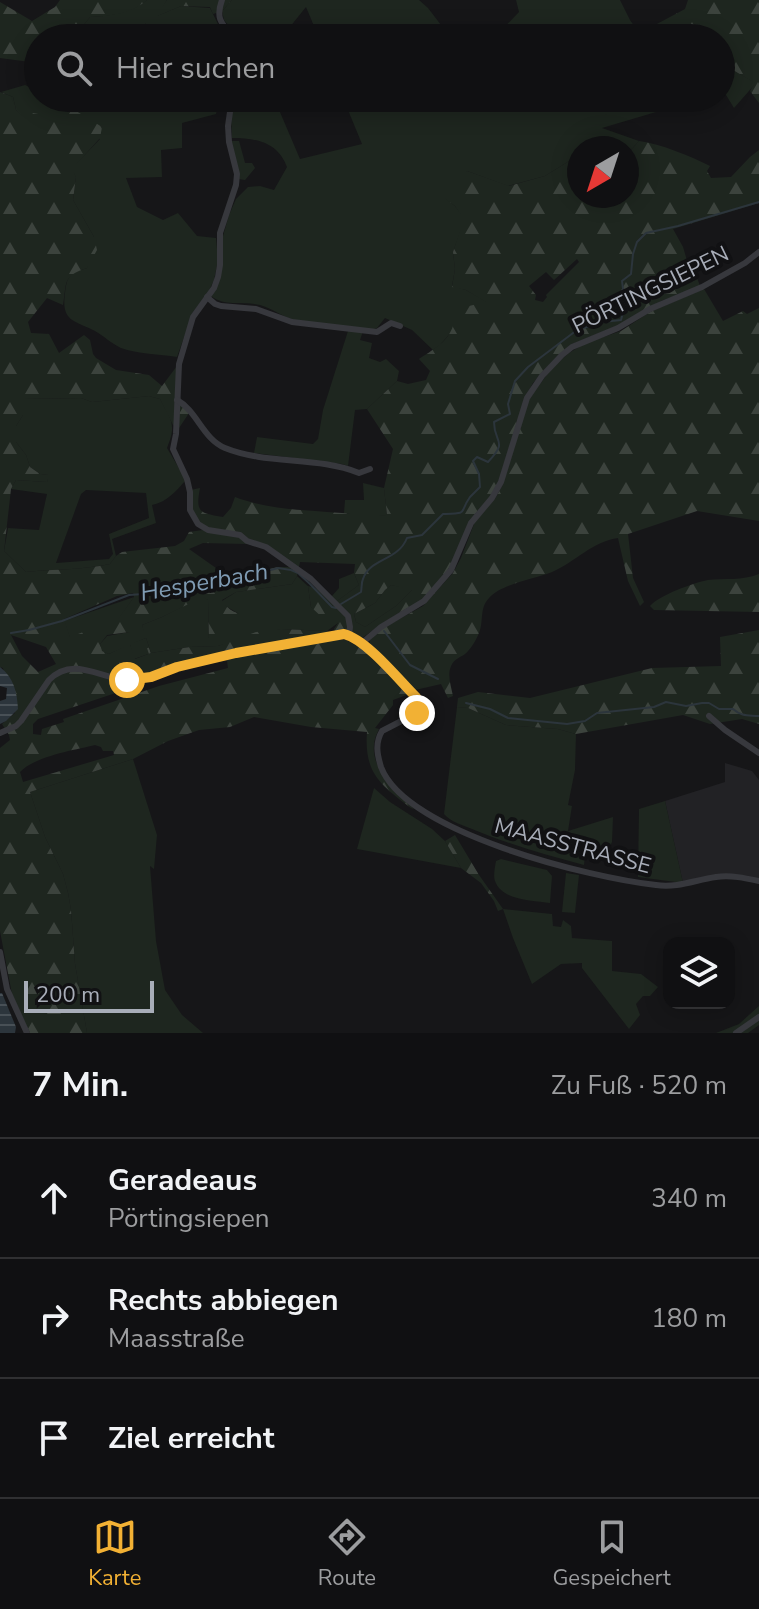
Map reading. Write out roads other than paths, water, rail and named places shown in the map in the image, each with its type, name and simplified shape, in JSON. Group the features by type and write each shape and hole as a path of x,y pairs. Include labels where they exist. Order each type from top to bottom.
{"street":[{"path":"222,0 219,18 224,24"},
{"path":"230,112 228,126 237,180 220,233 218,277 214,288 193,317 179,364 173,449 187,479 193,519 208,530 240,535 247,541 266,547 311,579 349,618 349,635"},
{"name":"PÖRTINGSIEPEN","path":"362,643 381,627 426,599 451,570 471,523 501,482 527,398 553,364 572,347 702,287 759,252"},
{"path":"207,297 221,306 256,309 292,322 377,332 391,323 400,326"},
{"path":"177,400 186,406 209,437 225,448 341,466 359,473 370,469"},
{"path":"0,733 19,723 49,680 66,669 76,668 115,679 137,680 236,653 344,634 362,643"},
{"name":"MAASSTRASSE","path":"362,643 419,702 417,713 382,731 378,737 377,754 383,771 397,789 433,817 501,847 635,882 670,886 727,876 759,881"},
{"path":"709,716 759,753"},
{"path":"0,952 7,989 27,1033"},
{"path":"736,1033 759,1017"}],"waterway":[{"name":"Hesperbach","path":"341,604 361,592 367,572 403,546 407,538 422,535 443,514 462,512 480,487 479,474 473,461 477,457 488,462 498,450 494,422 510,414 508,404 515,381 528,367 577,330 621,320 625,305 622,281 631,274 637,242 646,233 759,202"},
{"name":"Hesperbach","path":"11,633 62,621 129,595 172,592 221,575 252,575 278,568 298,573 336,608"},
{"path":"384,631 410,665 438,679"},
{"path":"466,703 490,709 508,718 567,724 585,721 597,713 654,707 666,702 686,706 709,703 719,709 733,709 742,714 759,716"}]}
